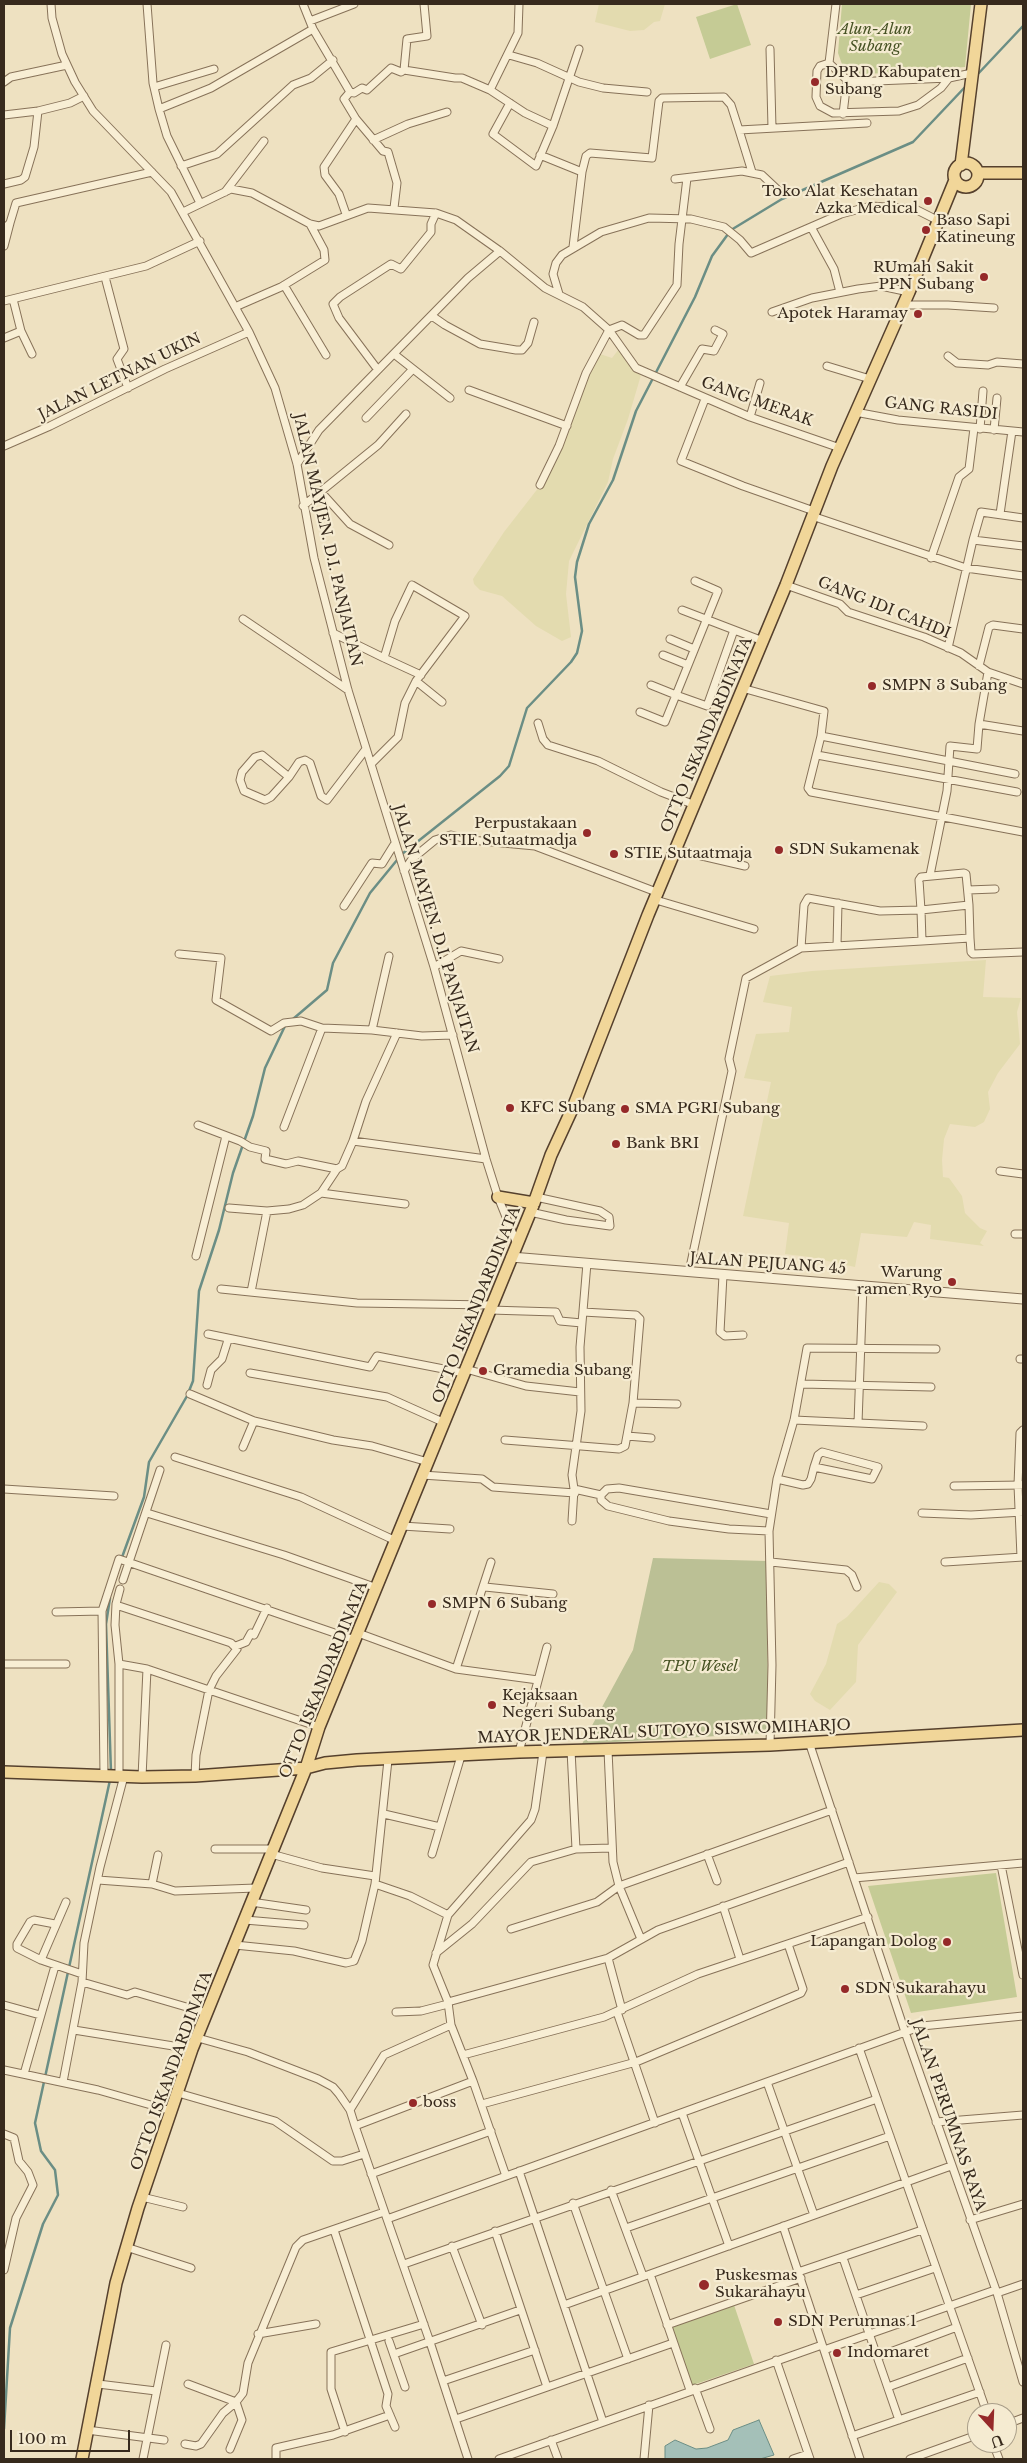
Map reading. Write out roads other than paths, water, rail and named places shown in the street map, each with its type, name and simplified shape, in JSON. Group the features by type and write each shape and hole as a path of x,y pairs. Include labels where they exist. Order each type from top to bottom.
{"main road":[{"path":"961,164 972,164 978,173 975,184 968,187 960,186 955,180 956,170 961,164 980,4"},
{"path":"978,173 1023,173"},
{"name":"OTTO ISKANDARDINATA","path":"82,2459 116,2283 142,2197 195,2044 256,1888 306,1768 319,1728 534,1204 551,1155 574,1105 648,915 658,896 696,805 855,412 909,292 955,180"},
{"path":"498,1197 534,1204"},
{"name":"MAYOR JENDERAL SUTOYO SISWOMIHARJO","path":"4,1772 142,1777 195,1776 306,1768 325,1762 571,1750 770,1745 1023,1730"}],"street":[{"name":"JALAN MAYJEN. D.I. PANJAITAN","path":"51,4 52,18 67,65 84,96 93,111 171,192 238,306 275,388 297,464 303,506 348,690 434,967 486,1159 498,1197 517,1244"},
{"path":"147,4 154,87 159,110 181,166 200,203"},
{"path":"303,4 314,29 350,92"},
{"path":"310,21 354,4"},
{"path":"404,70 407,39 428,36 424,4"},
{"path":"490,90 509,55 518,33 519,4"},
{"path":"830,63 836,4"},
{"path":"159,110 211,88 314,29"},
{"path":"510,103 493,134 535,166 553,126 579,49"},
{"path":"770,49 772,128"},
{"path":"509,55 537,63 570,78 602,88 647,92"},
{"path":"181,166 216,154 293,85 311,78 333,60"},
{"path":"830,63 847,80 852,82 950,78 972,73"},
{"path":"830,63 820,66 817,71 816,97 820,106 828,111 844,114 899,111 918,105 941,88 950,78"},
{"path":"4,82 11,78 67,65"},
{"path":"394,208 397,183 388,152 383,152 373,140 356,119 344,98 350,92 354,93 362,88 367,90 391,68 401,72 404,70 462,78 490,90 553,126"},
{"path":"154,87 214,69"},
{"path":"844,114 847,80"},
{"path":"4,115 38,111 70,103 84,96"},
{"path":"573,244 582,172 586,156 590,153 652,158 659,101 662,98 724,97 730,105 752,172"},
{"path":"4,184 17,181 25,176 34,147 38,111"},
{"path":"373,140 408,124 447,112"},
{"path":"346,214 339,194 325,175 324,167 356,119"},
{"path":"739,130 867,123"},
{"path":"225,192 264,141"},
{"path":"540,155 582,172"},
{"path":"4,246 10,223 19,203 152,172"},
{"path":"675,180 714,173 752,172 762,175 778,190"},
{"path":"540,485 567,426 586,373 609,330 622,325 642,336 677,285 687,178"},
{"path":"183,212 225,192 241,190 252,193 310,224 320,226 346,214 368,208 394,208 436,213 456,220 500,250 545,288 583,307 609,330"},
{"path":"557,293 554,268 562,255 573,244 624,224 649,218 683,219 724,228 740,240 751,253 842,214 880,206 915,209 939,221"},
{"path":"378,370 339,318 333,304 340,297 390,264 400,269 431,232 431,224 436,213"},
{"path":"4,229 10,223"},
{"path":"238,306 284,285 324,260 324,250 310,224"},
{"path":"811,227 834,269 840,292"},
{"path":"4,301 146,266 200,241"},
{"path":"297,464 319,430 468,278 500,250"},
{"path":"105,277 124,350 117,359 128,388"},
{"path":"284,285 326,355"},
{"path":"772,312 812,298 881,286 909,292"},
{"path":"12,299 21,331 32,354"},
{"path":"903,305 948,304 994,308"},
{"path":"432,316 480,344 516,350 522,350 528,343 534,322"},
{"name":"GANG MERAK","path":"609,330 636,368 750,417 840,448"},
{"path":"680,387 702,349 714,351 723,334 715,330"},
{"path":"4,338 21,331"},
{"name":"JALAN LETNAN UKIN","path":"4,446 249,332"},
{"path":"394,354 450,398"},
{"path":"948,356 957,363 988,365 997,362 1023,364"},
{"path":"827,366 870,380"},
{"path":"366,418 413,369"},
{"path":"750,417 760,383"},
{"path":"469,390 567,426"},
{"path":"931,558 959,478 969,468 983,391"},
{"path":"994,430 996,398"},
{"path":"705,399 681,461 813,514 931,558 966,568 1023,576"},
{"name":"GANG RASIDI","path":"855,412 898,420 1023,432"},
{"path":"303,506 378,445 406,414"},
{"path":"1000,514 1012,431"},
{"path":"321,492 350,524 390,545"},
{"path":"948,648 981,512 1023,518"},
{"path":"973,540 1023,546"},
{"path":"640,712 665,722 718,591 695,581"},
{"path":"371,764 398,737 405,703 416,681 465,616 415,585 410,587 395,621 384,658"},
{"name":"GANG IDI CAHDI","path":"786,585 840,604 848,612 924,637 961,653 988,672 1023,684"},
{"path":"682,610 763,641"},
{"path":"244,619 348,690"},
{"path":"979,666 989,627 993,625 1023,629"},
{"path":"651,685 707,706 734,630"},
{"path":"333,633 421,675"},
{"path":"670,639 694,649"},
{"path":"663,655 688,665"},
{"path":"930,875 948,781 950,746 977,749 978,724 988,672"},
{"path":"416,681 442,702"},
{"path":"742,688 820,708 825,714 808,788 811,792 1023,832"},
{"path":"538,724 543,739 548,745 598,762 661,792 696,805"},
{"path":"978,724 1023,732"},
{"path":"821,736 1015,774"},
{"path":"289,777 262,755 251,762 242,772 240,780 244,791 266,800 272,797 289,777 299,762 308,761 321,796 327,800 366,749"},
{"path":"817,755 948,781 1017,792"},
{"path":"403,868 440,838 451,836 470,840 535,846 658,896 754,929"},
{"path":"344,906 372,863 382,864 396,845"},
{"path":"676,850 745,866"},
{"path":"922,941 919,880 930,875 965,873 973,954 1023,952"},
{"path":"968,890 995,889"},
{"path":"801,948 806,899 812,898 880,911 921,910 969,905"},
{"path":"837,946 838,903"},
{"path":"689,1272 732,1071 729,1059 746,978 801,948 970,938"},
{"path":"434,967 461,951 499,959"},
{"path":"179,954 221,958 216,997 218,1001 271,1031 289,1022 301,1021 322,1028 372,1030 422,1036 453,1035"},
{"path":"372,1030 389,956"},
{"path":"284,1127 322,1028"},
{"path":"229,1208 266,1211 295,1208 321,1193 336,1169 342,1166 353,1141 366,1100 397,1033"},
{"path":"198,1124 243,1142 250,1147 266,1150 265,1159 286,1164 298,1161 336,1169"},
{"path":"196,1256 226,1136"},
{"path":"353,1141 486,1159"},
{"path":"1000,1171 1023,1174"},
{"path":"321,1193 405,1204"},
{"path":"534,1204 600,1211 609,1217 610,1226 566,1220 534,1204"},
{"path":"251,1292 266,1211"},
{"path":"1015,1234 1023,1234"},
{"name":"JALAN PEJUANG 45","path":"511,1257 1023,1299"},
{"path":"572,1521 574,1491 572,1476 581,1411 582,1323 587,1263"},
{"path":"723,1275 720,1332 725,1336 743,1335"},
{"path":"858,1423 863,1285"},
{"path":"221,1289 357,1303 491,1307 556,1312 560,1321 582,1323"},
{"path":"505,1440 576,1444 619,1449 625,1446 633,1403 641,1322 639,1317 584,1312"},
{"path":"208,1334 228,1340 370,1367 377,1356 465,1371 526,1386 580,1392"},
{"path":"207,1385 211,1370 222,1359 228,1340"},
{"path":"770,1745 771,1562 769,1531 777,1479 794,1420 807,1348 936,1349"},
{"path":"250,1373 386,1397 445,1423"},
{"path":"802,1384 931,1387"},
{"path":"190,1394 254,1421 333,1440 372,1446 428,1462"},
{"path":"633,1403 677,1404"},
{"path":"794,1420 923,1426"},
{"path":"243,1447 254,1421"},
{"path":"945,1562 1022,1557 1020,1433 1023,1430"},
{"path":"627,1436 651,1438"},
{"path":"777,1479 803,1486 811,1479 814,1467 818,1455 822,1452 878,1467 872,1479 814,1467"},
{"path":"175,1457 301,1497 396,1541"},
{"path":"60,2081 74,2030 82,1982 84,1943 98,1880 114,1776 119,1664 112,1603 124,1561 146,1513 160,1470"},
{"path":"422,1475 482,1479 494,1487 574,1491 600,1495 607,1489 619,1488 771,1514"},
{"path":"954,1486 1021,1485"},
{"path":"4,1489 114,1496"},
{"path":"600,1495 603,1503 608,1506 669,1521 728,1529 769,1531"},
{"path":"922,1513 971,1515 1020,1512"},
{"path":"146,1513 284,1555 377,1588"},
{"path":"402,1526 450,1529"},
{"path":"123,1580 124,1561"},
{"path":"124,1561 456,1669 538,1680"},
{"path":"456,1669 492,1562"},
{"path":"771,1562 846,1570 852,1575 857,1587"},
{"path":"485,1587 553,1594"},
{"path":"56,1612 102,1611 112,1603 120,1589"},
{"path":"112,1603 236,1646 246,1642 252,1633 254,1635 267,1608"},
{"path":"102,1611 114,1776"},
{"path":"195,1776 196,1755 209,1690 216,1676 237,1652 236,1646"},
{"path":"519,1752 547,1647"},
{"path":"4,1664 66,1664"},
{"path":"119,1664 147,1670 319,1728"},
{"path":"142,1777 147,1670"},
{"name":"JALAN PERUMNAS RAYA","path":"809,1742 905,2032 996,2291 1023,2382"},
{"path":"571,1750 576,1849"},
{"path":"608,1750 613,1862 619,1886 641,1939"},
{"path":"506,2176 482,2104 451,2025 448,2003 433,1969 448,1916 528,1826 536,1809 543,1752"},
{"path":"432,1854 460,1756"},
{"path":"235,1945 294,1951 346,1963 352,1962 362,1941 374,1884 384,1814 388,1760"},
{"path":"511,1928 597,1902 619,1886 832,1810"},
{"path":"384,1814 440,1827"},
{"path":"215,1849 272,1852 322,1868 375,1876"},
{"path":"436,1953 472,1924 529,1864 576,1849 611,1850"},
{"path":"707,1854 717,1881"},
{"path":"152,1884 158,1855"},
{"path":"396,2012 421,2011 608,1958 621,1953 658,1930 849,1862"},
{"path":"854,1878 1023,1863"},
{"path":"1001,1865 1023,1976"},
{"path":"98,1880 152,1884 175,1891 256,1888"},
{"path":"374,1884 410,1896 448,1916"},
{"path":"41,1960 66,1902"},
{"path":"252,1902 306,1910"},
{"path":"723,1906 740,1959"},
{"path":"463,2055 589,2022 620,2011 698,1974 868,1917"},
{"path":"245,1920 304,1925"},
{"path":"55,1924 32,1921 17,1944 18,1949 55,1966 82,1974"},
{"path":"482,2104 636,2062 801,1993 803,1989 788,1944"},
{"path":"608,1958 620,2011 655,2123"},
{"path":"24,2074 55,1966"},
{"path":"82,1982 128,1995 135,1992 207,2014"},
{"path":"4,2005 40,2015"},
{"path":"186,2444 196,2446 201,2444 223,2413 242,2395 246,2369 258,2334 296,2246 303,2240 386,2216 506,2176 922,2026 1023,2016"},
{"path":"350,2110 384,2055 451,2025"},
{"path":"74,2030 248,2052 318,2079 333,2087 350,2110 356,2126 364,2154 404,2264 468,2459"},
{"path":"859,2048 984,2403"},
{"path":"4,2070 60,2081 172,2111"},
{"path":"356,2126 473,2081"},
{"path":"767,2082 814,2215"},
{"path":"178,2093 275,2122 333,2161 342,2161 364,2154"},
{"path":"404,2264 573,2203 877,2098"},
{"path":"682,2113 729,2246"},
{"path":"936,2122 1023,2115"},
{"path":"371,2174 491,2131"},
{"path":"4,2134 14,2138 19,2161 33,2182 32,2190 16,2218 4,2270"},
{"path":"626,2228 890,2136"},
{"path":"564,2305 951,2166"},
{"path":"519,2171 603,2422"},
{"path":"611,2190 710,2429"},
{"path":"142,2197 183,2207"},
{"path":"573,2203 628,2359"},
{"path":"970,2220 1023,2204"},
{"path":"783,2226 860,2459"},
{"path":"334,2230 388,2394 386,2403 394,2428"},
{"path":"667,2325 922,2230"},
{"path":"495,2232 520,2310 548,2387"},
{"path":"452,2246 482,2324"},
{"path":"126,2247 191,2268"},
{"path":"843,2258 899,2420"},
{"path":"856,2295 935,2268"},
{"path":"500,2459 776,2360 870,2334 949,2306 1023,2284"},
{"path":"394,2354 520,2310"},
{"path":"258,2334 316,2324"},
{"path":"345,2432 331,2389 330,2353 424,2324"},
{"path":"877,2357 957,2327"},
{"path":"389,2340 405,2387"},
{"path":"456,2419 674,2343"},
{"path":"143,2459 166,2345"},
{"path":"443,2381 535,2350"},
{"path":"888,2387 968,2358"},
{"path":"776,2360 809,2457 793,2459"},
{"path":"98,2384 156,2391"},
{"path":"188,2384 236,2402"},
{"path":"852,2436 980,2392"},
{"path":"230,2449 242,2420 236,2402"},
{"path":"644,2459 649,2405"},
{"path":"276,2459 276,2448 345,2432 390,2415"},
{"path":"87,2430 164,2440"},
{"path":"910,2459 967,2439"},
{"path":"551,2440 558,2459"}],"water":[{"path":"759,2420 774,2455 760,2459 665,2459 665,2446 675,2440 696,2449 707,2448 728,2440 733,2430"}],"waterway":[{"path":"976,76 1023,26"},
{"path":"293,1019 327,990 333,963 370,893 402,854 500,776 509,766 527,708 571,662 577,653 582,631 575,577 577,562 589,524 613,480 636,411 695,297 712,256 731,230 782,199 913,142 967,85"},
{"path":"121,1560 144,1497 149,1462 187,1396 193,1381 199,1291 219,1230 233,1173 253,1116 265,1068 285,1026"},
{"path":"110,1598 106,1624 111,1772"},
{"path":"4,2429 10,2328 43,2224 58,2195 55,2170 41,2151 35,2123 110,1780"}],"place":[{"name":"DPRD Kabupaten Subang","path":"815,82"},
{"name":"Toko Alat Kesehatan Azka Medical","path":"928,201"},
{"name":"Baso Sapi Katineung","path":"926,230"},
{"name":"RUmah Sakit PPN Subang","path":"984,277"},
{"name":"Apotek Haramay","path":"918,314"},
{"name":"SMPN 3 Subang","path":"872,686"},
{"name":"Perpustakaan STIE Sutaatmadja","path":"587,833"},
{"name":"SDN Sukamenak","path":"779,850"},
{"name":"STIE Sutaatmaja","path":"614,854"},
{"name":"KFC Subang","path":"510,1108"},
{"name":"SMA PGRI Subang","path":"625,1109"},
{"name":"Bank BRI","path":"616,1144"},
{"name":"Warung ramen Ryo","path":"952,1282"},
{"name":"Gramedia Subang","path":"483,1371"},
{"name":"SMPN 6 Subang","path":"432,1604"},
{"name":"Kejaksaan Negeri Subang","path":"492,1705"},
{"name":"Lapangan Dolog","path":"947,1942"},
{"name":"SDN Sukarahayu","path":"845,1989"},
{"name":"boss","path":"413,2103"},
{"name":"Puskesmas Sukarahayu","path":"704,2285"},
{"name":"SDN Perumnas 1","path":"778,2322"},
{"name":"Indomaret","path":"837,2353"}],"park label":[{"name":"Alun-Alun Subang","path":"875,38"},
{"name":"TPU Wesel","path":"700,1667"}]}
